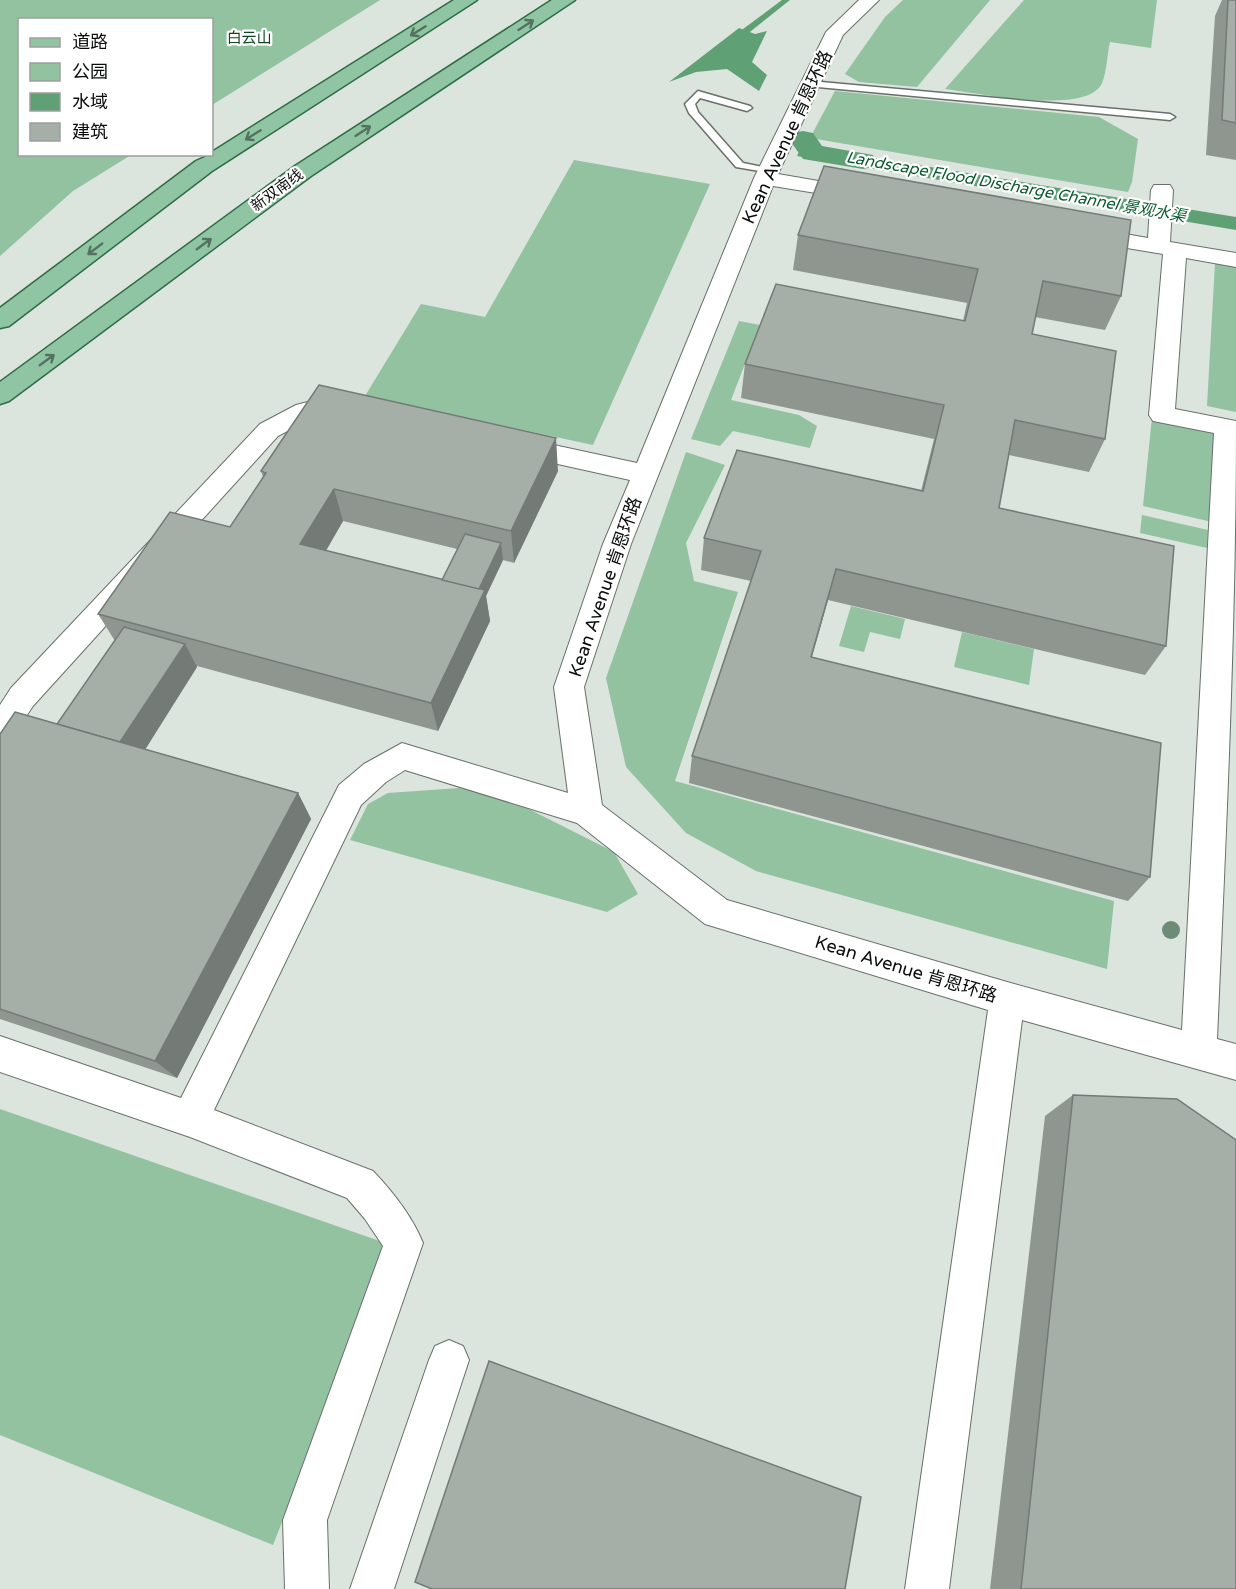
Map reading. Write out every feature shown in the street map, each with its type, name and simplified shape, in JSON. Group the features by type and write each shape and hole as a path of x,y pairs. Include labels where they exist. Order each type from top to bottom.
{"main road":[{"path":"0,320 204,166 467,0"},
{"name":"新双南线","path":"0,394 303,171 565,0"}],"street":[{"name":"Kean Avenue 肯恩环路","path":"870,0 835,32 766,175 617,544 569,687 587,812 717,913 1007,999 1236,1062"},
{"path":"766,175 883,198"},
{"path":"1162,190 1164,247 1162,415 1227,427 1215,741 1199,1052"},
{"path":"1066,230 1236,260"},
{"path":"0,730 22,697 269,430 302,410 334,407 368,414"},
{"path":"492,441 645,474"},
{"path":"190,1119 350,795 375,773 402,756 587,812"},
{"path":"927,1589 1007,999"},
{"path":"0,1054 190,1119 360,1184 379,1205 404,1243 305,1521 307,1589"},
{"path":"372,1589 449,1360"}],"lane":[{"path":"810,84 1170,117"},
{"path":"747,108 698,94 690,104 694,113 740,165 766,175"}],"green space":[{"name":"白云山","path":"0,0 380,0 213,104 213,18 18,18 18,156 129,156 73,191 0,256"},
{"path":"903,0 990,0 917,87 859,82 845,74 885,17"},
{"path":"1024,0 1157,0 1151,48 1110,42 1102,83 1093,93 1076,98 1030,100 945,89"},
{"path":"835,91 1099,117 1138,139 1132,182 1128,192 810,138"},
{"path":"574,160 710,184 593,445 365,396 421,304 485,317"},
{"path":"1215,263 1236,267 1236,412 1207,406"},
{"path":"739,321 760,325 731,400 799,415 817,426 810,448 733,431 720,446 691,439"},
{"path":"1152,417 1219,431 1212,522 1143,506"},
{"path":"686,452 725,465 686,543 694,581 738,592 675,781 1114,901 1107,969 756,871 686,833 626,767 606,678"},
{"path":"1142,515 1208,530 1207,548 1140,533"},
{"path":"851,606 905,619 900,639 870,632 864,652 839,646"},
{"path":"962,632 1034,649 1029,685 954,667"},
{"path":"459,788 505,797 614,852 638,894 607,912 350,840 368,804 388,793"},
{"path":"0,1109 391,1245 273,1545 0,1435"}],"water":[{"path":"739,28 755,34 767,31 752,62 767,75 759,91 727,69 696,72 669,82"},
{"path":"802,146 1236,217 1236,230 797,156"}],"building":[{"path":"1228,0 1236,0 1236,123 1222,120"},
{"path":"824,166 1131,220 1121,296 1043,281 1032,334 1116,351 1105,439 1015,420 999,508 1174,546 1166,646 836,569 811,657 1161,743 1150,877 692,756 761,551 704,538 737,450 923,491 944,405 745,364 776,284 965,321 978,269 798,235"},
{"path":"319,385 556,438 511,531 334,489 300,544 485,590 431,703 98,614 170,512 230,527 266,473 261,471"},
{"path":"465,534 501,543 479,589 442,580"},
{"path":"124,627 185,644 120,742 57,724"},
{"path":"15,712 298,793 155,1061 0,1009 0,734"},
{"path":"1073,1095 1177,1099 1236,1140 1236,1589 1021,1589"},
{"path":"489,1361 861,1497 845,1589 432,1589 415,1582"}],"waterway":[{"path":"738,37 786,0"},
{"name":"Landscape Flood Discharge Channel 景观水渠","path":"803,139 813,153 863,161"}]}
